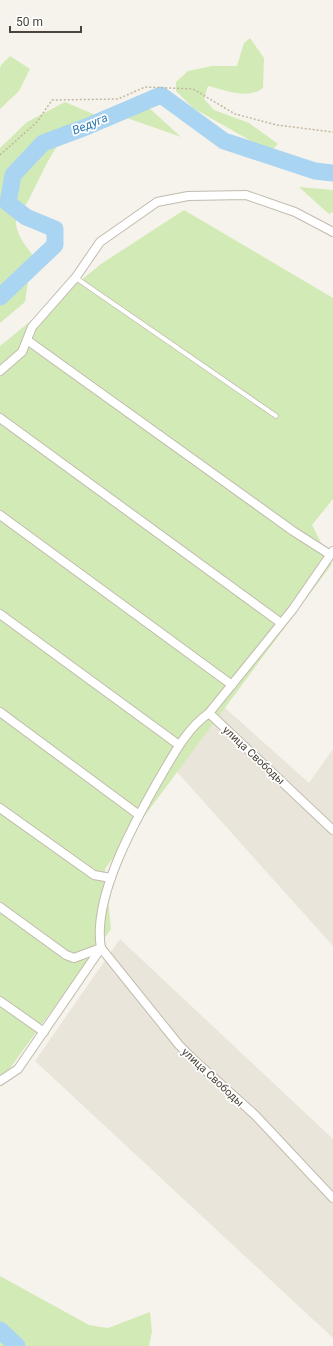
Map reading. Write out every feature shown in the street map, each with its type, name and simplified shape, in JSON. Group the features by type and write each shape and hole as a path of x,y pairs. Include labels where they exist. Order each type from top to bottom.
{"street":[{"path":"0,371 22,352 32,327 76,277 100,242 115,230 157,202 188,196 246,195 296,212 333,232"},
{"path":"0,1081 18,1069 101,948 99,938 101,918 111,878 138,815 179,745 199,721 209,714 281,624 331,553 293,532 27,340"},
{"path":"0,418 281,624"},
{"path":"0,515 232,685"},
{"path":"0,614 179,745"},
{"path":"0,712 138,815"},
{"name":"улица Свободы","path":"209,714 333,830"},
{"path":"0,808 94,875 111,878"},
{"path":"0,907 66,955 74,958 101,948"},
{"name":"улица Свободы","path":"101,948 179,1045 255,1115 333,1198"},
{"path":"0,1001 44,1032"}],"lane":[{"path":"76,277 276,416"}],"path":[{"path":"0,155 37,122 52,100 118,99 145,87 193,89 235,114 277,125 333,132"}],"shaded area":[{"path":"224,707 309,783 333,749 333,946 177,772"},
{"path":"120,939 333,1139 333,1338 35,1061"}],"green space":[{"path":"250,38 264,58 263,88 257,92 243,94 208,86 204,99 214,110 249,123 278,144 273,149 258,145 193,108 176,91 176,82 188,71 212,66 237,66 244,43"},
{"path":"10,56 30,69 19,91 0,109 0,69 1,65"},
{"path":"65,102 98,116 84,121 63,139 48,162 28,201 17,217 16,224 18,233 32,254 25,302 0,323 0,148 27,122"},
{"path":"148,107 181,137 127,118"},
{"path":"299,187 333,190 333,212 329,214"},
{"path":"184,210 333,298 333,499 312,525 332,564 105,869 111,929 0,1082 0,346 101,264"},
{"path":"0,1276 89,1325 108,1328 150,1312 152,1332 149,1346 0,1346"}],"waterway":[{"name":"Ведуга","path":"0,297 55,245 55,229 26,217 8,203 13,175 43,143 86,127 161,95 224,141 315,171 333,173"},
{"name":"Ведуга","path":"0,1330 17,1346"}]}
